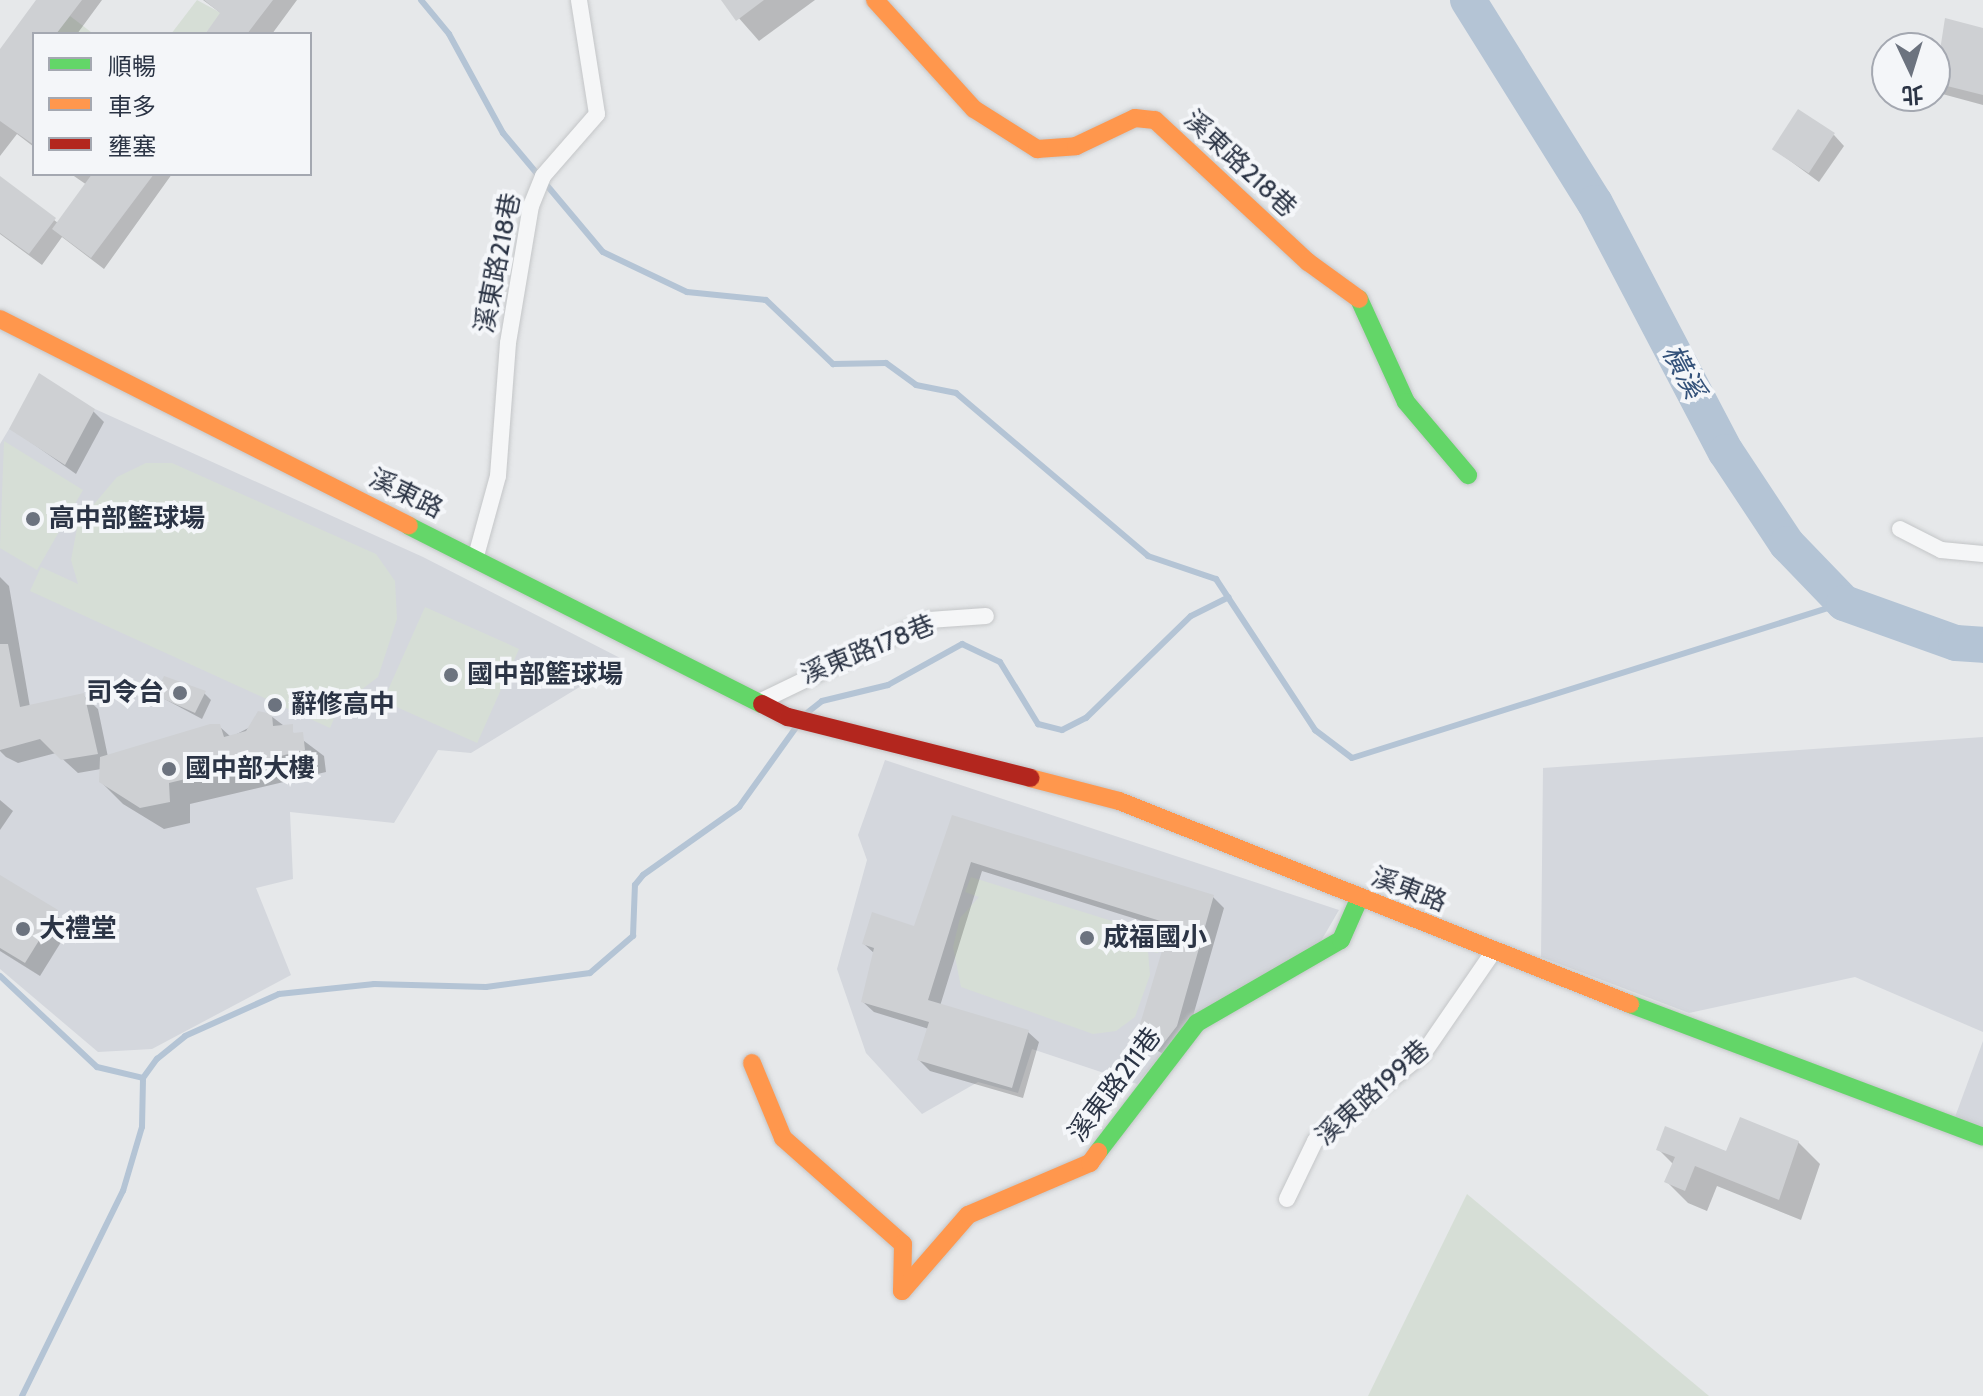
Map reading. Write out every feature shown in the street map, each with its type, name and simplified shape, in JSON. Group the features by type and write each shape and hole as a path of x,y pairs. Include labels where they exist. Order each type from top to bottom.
{"main road":[{"name":"溪東路218巷","path":"875,0 974,109 1037,149 1076,146 1135,118 1155,120 1308,262 1350,288 1367,309 1406,402 1468,475"},
{"name":"溪東路","path":"0,319 476,556 788,717 1119,801 1493,952 1983,1137"},
{"name":"溪東路211巷","path":"752,1063 783,1138 903,1244 902,1291 968,1215 1090,1163 1197,1023 1341,940 1359,899"}],"street":[{"name":"溪東路218巷","path":"476,556 498,476 508,343 540,182 597,114 579,0"},
{"path":"1900,529 1941,550 1983,554"},
{"name":"溪東路178巷","path":"757,703 929,620 986,616"},
{"name":"溪東路199巷","path":"1287,1199 1315,1141 1423,1054 1493,952"}],"shaded area":[{"path":"197,0 221,13 207,32 173,32"},
{"path":"70,16 91,32 58,32"},
{"name":"辭修高中","path":"95,409 423,557 624,660 471,753 438,750 394,823 290,812 293,879 256,888 291,975 152,1049 98,1052 0,969 0,444 9,429"},
{"name":"高中部籃球場","path":"4,441 83,490 37,570 0,548"},
{"path":"146,463 172,463 376,554 395,581 397,619 378,677 339,707 330,728 30,591 41,567 78,584 71,560 78,523 117,477"},
{"name":"國中部籃球場","path":"425,607 519,649 477,743 383,701"},
{"path":"1983,737 1983,1032 1855,977 1689,1013 1541,957 1543,768"},
{"name":"成福國小","path":"885,760 1339,910 1321,941 1187,1023 1137,1084 1032,1049 1018,1093 978,1082 922,1114 866,1053 837,969 867,860 858,835"},
{"path":"971,877 1163,937 1158,953 1148,951 1150,975 1135,1017 1116,1031 1093,1034 961,987 953,947 960,918 979,897 965,892"},
{"path":"1983,1041 1983,1128 1955,1117"},
{"path":"1467,1194 1709,1396 1368,1396"}],"building":[{"path":"36,0 82,0 58,32 32,32 32,144 0,121 0,49"},
{"path":"204,0 273,0 249,32 206,32 220,13"},
{"path":"721,0 764,0 736,21"},
{"path":"1945,18 1983,28 1983,95 1951,87 1951,32 1943,32"},
{"path":"1798,109 1835,133 1809,173 1772,149"},
{"path":"0,176 56,218 29,254 0,233"},
{"path":"91,176 152,176 91,258 52,229"},
{"path":"39,373 95,409 65,465 9,429"},
{"path":"0,644 8,644 20,707 84,693 98,754 61,760 40,739 0,750"},
{"name":"司令台","path":"164,676 206,691 195,713 155,695"},
{"name":"國中部大樓","path":"258,711 272,714 273,726 293,724 293,733 303,732 305,750 169,783 170,802 140,808 99,782 100,757 210,724 220,724 224,737 246,731"},
{"path":"952,815 1214,895 1177,1026 1160,1048 1135,1041 1170,924 971,862 928,1000 1029,1030 1012,1088 917,1060 929,1022 861,1002 874,948 862,944 872,912 914,926"},
{"name":"大禮堂","path":"0,875 58,910 25,963 0,948"},
{"path":"1740,1117 1799,1141 1779,1200 1695,1166 1685,1191 1664,1182 1675,1157 1656,1150 1665,1126 1726,1151"}],"waterway":[{"path":"421,0 449,34 503,133 603,252 687,292 766,300 833,364 886,363 916,385 956,393 1148,556 1216,579 1315,730 1352,758 1844,603"},
{"name":"橫溪","path":"1468,0 1595,203 1726,452 1787,544 1844,603 1956,643 1983,645"},
{"path":"803,716 822,701 888,685 962,644 1000,662 1038,724 1062,730 1086,718 1191,616 1229,597"},
{"path":"22,1396 123,1191 142,1127 143,1078 157,1059 185,1036 279,994 374,984 486,987 590,973 633,936 635,885 643,875 739,807 797,726"},
{"path":"0,976 97,1067 143,1078"}],"traffic: fast":[{"path":"1359,299 1406,402 1468,475"},
{"path":"409,526 762,704"},
{"path":"1098,1152 1197,1023 1341,940 1359,899"},
{"path":"1630,1004 1983,1137"}],"traffic: slow":[{"path":"875,0 974,109 1037,149 1076,146 1135,118 1155,120 1308,262 1359,299"},
{"path":"0,319 409,526"},
{"path":"1030,778 1119,801 1630,1004"},
{"path":"752,1063 783,1138 903,1244 902,1291 968,1215 1090,1163 1098,1152"}],"traffic: jam":[{"path":"762,704 788,717 1030,778"}],"place":[{"name":"高中部籃球場","path":"33,519"},
{"name":"國中部籃球場","path":"451,675"},
{"name":"司令台","path":"180,693"},
{"name":"辭修高中","path":"275,705"},
{"name":"國中部大樓","path":"169,769"},
{"name":"大禮堂","path":"23,929"},
{"name":"成福國小","path":"1087,938"}]}
